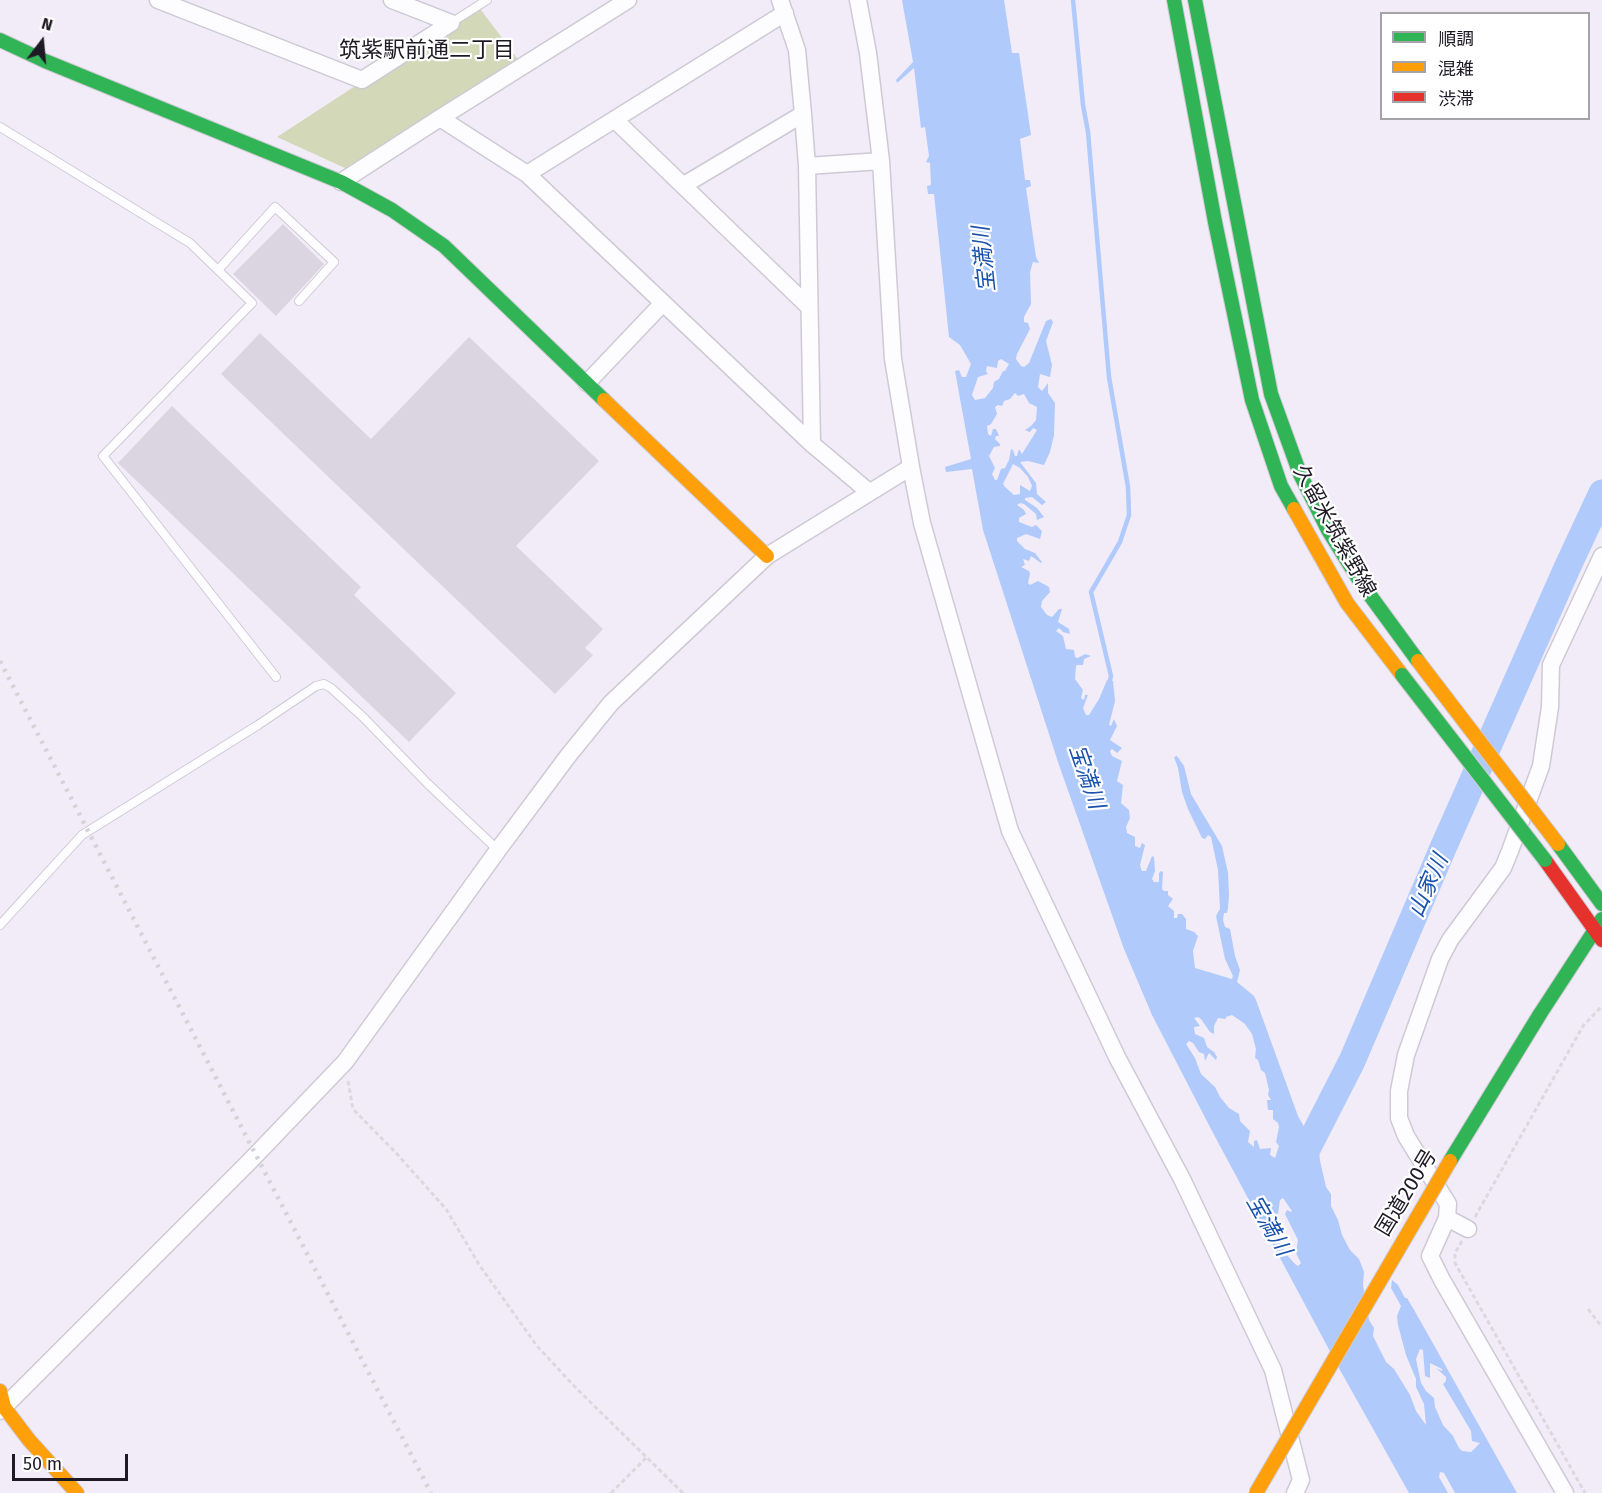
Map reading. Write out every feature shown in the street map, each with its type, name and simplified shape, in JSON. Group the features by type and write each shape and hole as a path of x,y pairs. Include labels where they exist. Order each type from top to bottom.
{"main road":[{"name":"久留米筑紫野線","path":"1174,0 1215,222 1252,400 1281,486 1347,603 1599,930"},
{"name":"久留米筑紫野線","path":"1196,0 1271,394 1300,474 1328,530 1361,583 1602,904"},
{"path":"0,40 45,61 341,182 392,210 444,246 767,556"},
{"name":"国道200号","path":"1256,1493 1420,1211 1540,1014 1599,930"},
{"path":"1,1403 29,1440 77,1493"}],"street":[{"path":"158,0 362,80 451,23"},
{"path":"392,0 451,23"},
{"path":"341,182 628,0"},
{"path":"858,0 868,53 881,161 893,359 911,467 922,523 1010,831 1112,1046 1182,1179 1273,1370 1299,1470 1300,1480 1295,1493"},
{"path":"526,174 615,120 783,6 797,50 807,166 812,444"},
{"path":"684,185 803,114"},
{"path":"440,118 526,174 812,444 869,492"},
{"path":"615,120 808,306"},
{"path":"807,166 881,161"},
{"path":"587,383 663,303"},
{"path":"1,1403 255,1156 345,1062 498,850 611,703 767,556 911,467"},
{"path":"1566,1493 1430,1256 1447,1218 1448,1204 1406,1136 1398,1118 1399,1091 1406,1055 1440,959 1450,940 1503,868 1510,851 1541,766 1550,707 1551,665 1602,556"},
{"path":"1447,1218 1468,1229"}],"lane":[{"path":"451,23 487,0"},
{"path":"0,127 190,243 252,303 103,456 276,677"},
{"path":"218,270 275,207 334,262 299,301"},
{"path":"0,925 82,835 258,725 315,686 324,684 363,717 428,784 498,850"}],"path":[{"path":"1585,1493 1455,1263 1455,1253 1583,1026 1602,1006"},
{"path":"345,1062 353,1109 446,1209 480,1266 537,1346 576,1388 684,1493"},
{"path":"1588,1309 1602,1326"},
{"path":"611,1493 646,1457"}],"green space":[{"path":"478,6 523,66 356,173 277,137"}],"water":[{"name":"宝満川","path":"902,0 1004,0 1012,53 1019,53 1031,135 1020,139 1025,180 1030,180 1031,186 1026,188 1036,257 1039,263 1033,262 1030,272 1031,304 1024,317 1024,322 1028,323 1030,329 1016,359 1021,366 1024,367 1029,363 1046,321 1051,319 1053,322 1046,341 1052,365 1050,377 1040,374 1038,387 1042,391 1048,383 1048,393 1055,403 1054,435 1050,452 1044,465 1028,461 1020,462 1036,483 1037,494 1046,502 1042,505 1032,497 1025,498 1025,500 1037,508 1044,517 1037,520 1036,514 1024,504 1017,505 1026,514 1019,518 1019,522 1032,527 1036,525 1042,531 1040,539 1026,534 1017,538 1017,541 1025,549 1035,553 1042,562 1031,556 1029,561 1023,559 1025,565 1021,567 1029,571 1028,583 1030,585 1038,581 1049,587 1050,592 1042,601 1041,607 1047,615 1052,617 1059,609 1062,609 1058,622 1069,629 1070,634 1059,628 1056,631 1063,636 1066,649 1074,650 1075,657 1078,658 1085,654 1091,656 1084,659 1083,665 1076,666 1075,679 1083,690 1081,698 1084,700 1085,695 1088,695 1083,708 1086,715 1089,715 1099,699 1107,680 1113,681 1115,701 1109,725 1111,726 1114,719 1117,726 1110,740 1122,748 1117,753 1112,749 1110,751 1112,756 1122,761 1117,781 1123,785 1121,803 1129,810 1127,833 1135,837 1135,846 1140,848 1142,843 1145,845 1140,865 1142,871 1146,871 1152,856 1154,857 1155,871 1152,879 1154,882 1159,882 1159,873 1163,872 1162,889 1168,891 1168,895 1173,899 1168,906 1174,911 1174,918 1182,914 1186,919 1186,929 1198,936 1193,951 1195,968 1232,979 1233,976 1225,959 1216,916 1220,909 1218,870 1211,837 1208,835 1205,839 1202,838 1188,809 1174,757 1177,756 1184,766 1191,794 1222,846 1228,873 1229,895 1227,913 1224,913 1223,920 1225,927 1230,929 1240,970 1237,982 1256,1000 1298,1116 1318,1152 1326,1187 1331,1194 1331,1206 1342,1235 1350,1250 1359,1259 1364,1272 1363,1285 1369,1320 1374,1328 1373,1336 1386,1362 1394,1369 1426,1425 1424,1404 1416,1387 1416,1379 1406,1355 1398,1325 1397,1316 1401,1306 1391,1288 1392,1280 1398,1285 1417,1315 1517,1493 1455,1493 1444,1473 1440,1472 1439,1477 1448,1493 1409,1493 1340,1370 1212,1131 1152,1015 1124,949 1059,765 983,530 972,469 946,472 945,467 971,459 955,371 959,370 962,377 966,377 971,364 960,345 949,337 934,194 928,194 927,186 931,185 930,163 926,162 929,156 925,127 921,128 914,68 897,83 896,80 913,62","holes":["1001,359 1009,364 999,379 994,382 993,388 985,398 975,400 972,395 978,377 988,374 987,366 997,368 998,361","1015,393 1018,396 1024,394 1029,403 1037,407 1036,420 1025,430 1030,432 1033,428 1037,430 1022,454 1019,449 1015,456 1011,449 1005,468 1001,469 995,480 992,474 995,468 989,456 994,447 1000,446 995,439 999,436 996,429 993,429 991,436 988,434 987,426 997,414 995,407 1002,406 1004,401 1010,399","1013,464 1028,477 1032,486 1030,491 1020,485 1020,494 1014,495 1003,484","1232,1015 1245,1024 1252,1034 1256,1049 1255,1058 1265,1073 1269,1090 1268,1095 1271,1100 1267,1100 1268,1110 1273,1110 1273,1119 1279,1127 1276,1142 1279,1146 1275,1158 1270,1155 1271,1148 1260,1149 1257,1140 1254,1141 1254,1147 1248,1142 1250,1131 1240,1121 1239,1114 1229,1108 1215,1087 1201,1074 1186,1044 1189,1041 1193,1043 1199,1052 1204,1054 1205,1061 1209,1053 1216,1060 1217,1057 1207,1047 1204,1038 1195,1034 1194,1027 1200,1026 1194,1018 1201,1019 1214,1034 1214,1026 1218,1018 1226,1019","1283,1198 1292,1211 1287,1210 1285,1214 1298,1240 1296,1253 1301,1263 1298,1266 1287,1255 1259,1207 1260,1203 1269,1212 1278,1214 1280,1200","1420,1349 1423,1350 1425,1376 1430,1378 1430,1363 1442,1369 1442,1371 1436,1368 1446,1377 1443,1384 1471,1431 1472,1441 1480,1443 1471,1452 1462,1451 1459,1448 1453,1436 1443,1425 1435,1407 1434,1398 1421,1383 1416,1359"]}],"building":[{"path":"283,224 324,264 276,316 233,274"},
{"path":"260,333 371,439 469,337 599,461 516,546 603,629 585,648 593,655 555,694 221,374"},
{"path":"172,406 361,587 354,595 456,693 409,742 118,463"}],"waterway":[{"path":"1073,0 1083,105 1088,132 1109,377 1128,487 1129,515 1120,542 1091,592 1111,676 1109,684"},
{"name":"山家川","path":"1306,1177 1306,1151 1352,1061 1443,848 1602,493"},
{"path":"1101,725 1105,707"}],"railway":[{"path":"0,661 431,1493"}],"traffic: fast":[{"path":"1174,0 1215,222 1252,400 1281,486 1294,509"},
{"path":"1195,0 1271,394 1300,474 1328,530 1361,583 1418,661"},
{"path":"0,40 45,61 341,182 392,210 444,246 604,400"},
{"path":"1402,675 1545,860"},
{"path":"1558,844 1602,904"},
{"path":"1540,1014 1602,919"},
{"path":"1450,1161 1540,1014"}],"traffic: slow":[{"path":"604,400 767,556"},
{"path":"1294,509 1347,603 1402,675"},
{"path":"1418,661 1558,844"},
{"path":"1256,1493 1450,1161"},
{"path":"0,1391 4,1407 29,1440 77,1493"}],"traffic: jam":[{"path":"1545,860 1602,940"}],"district":[{"name":"筑紫駅前通二丁目","path":"427,51"}]}
